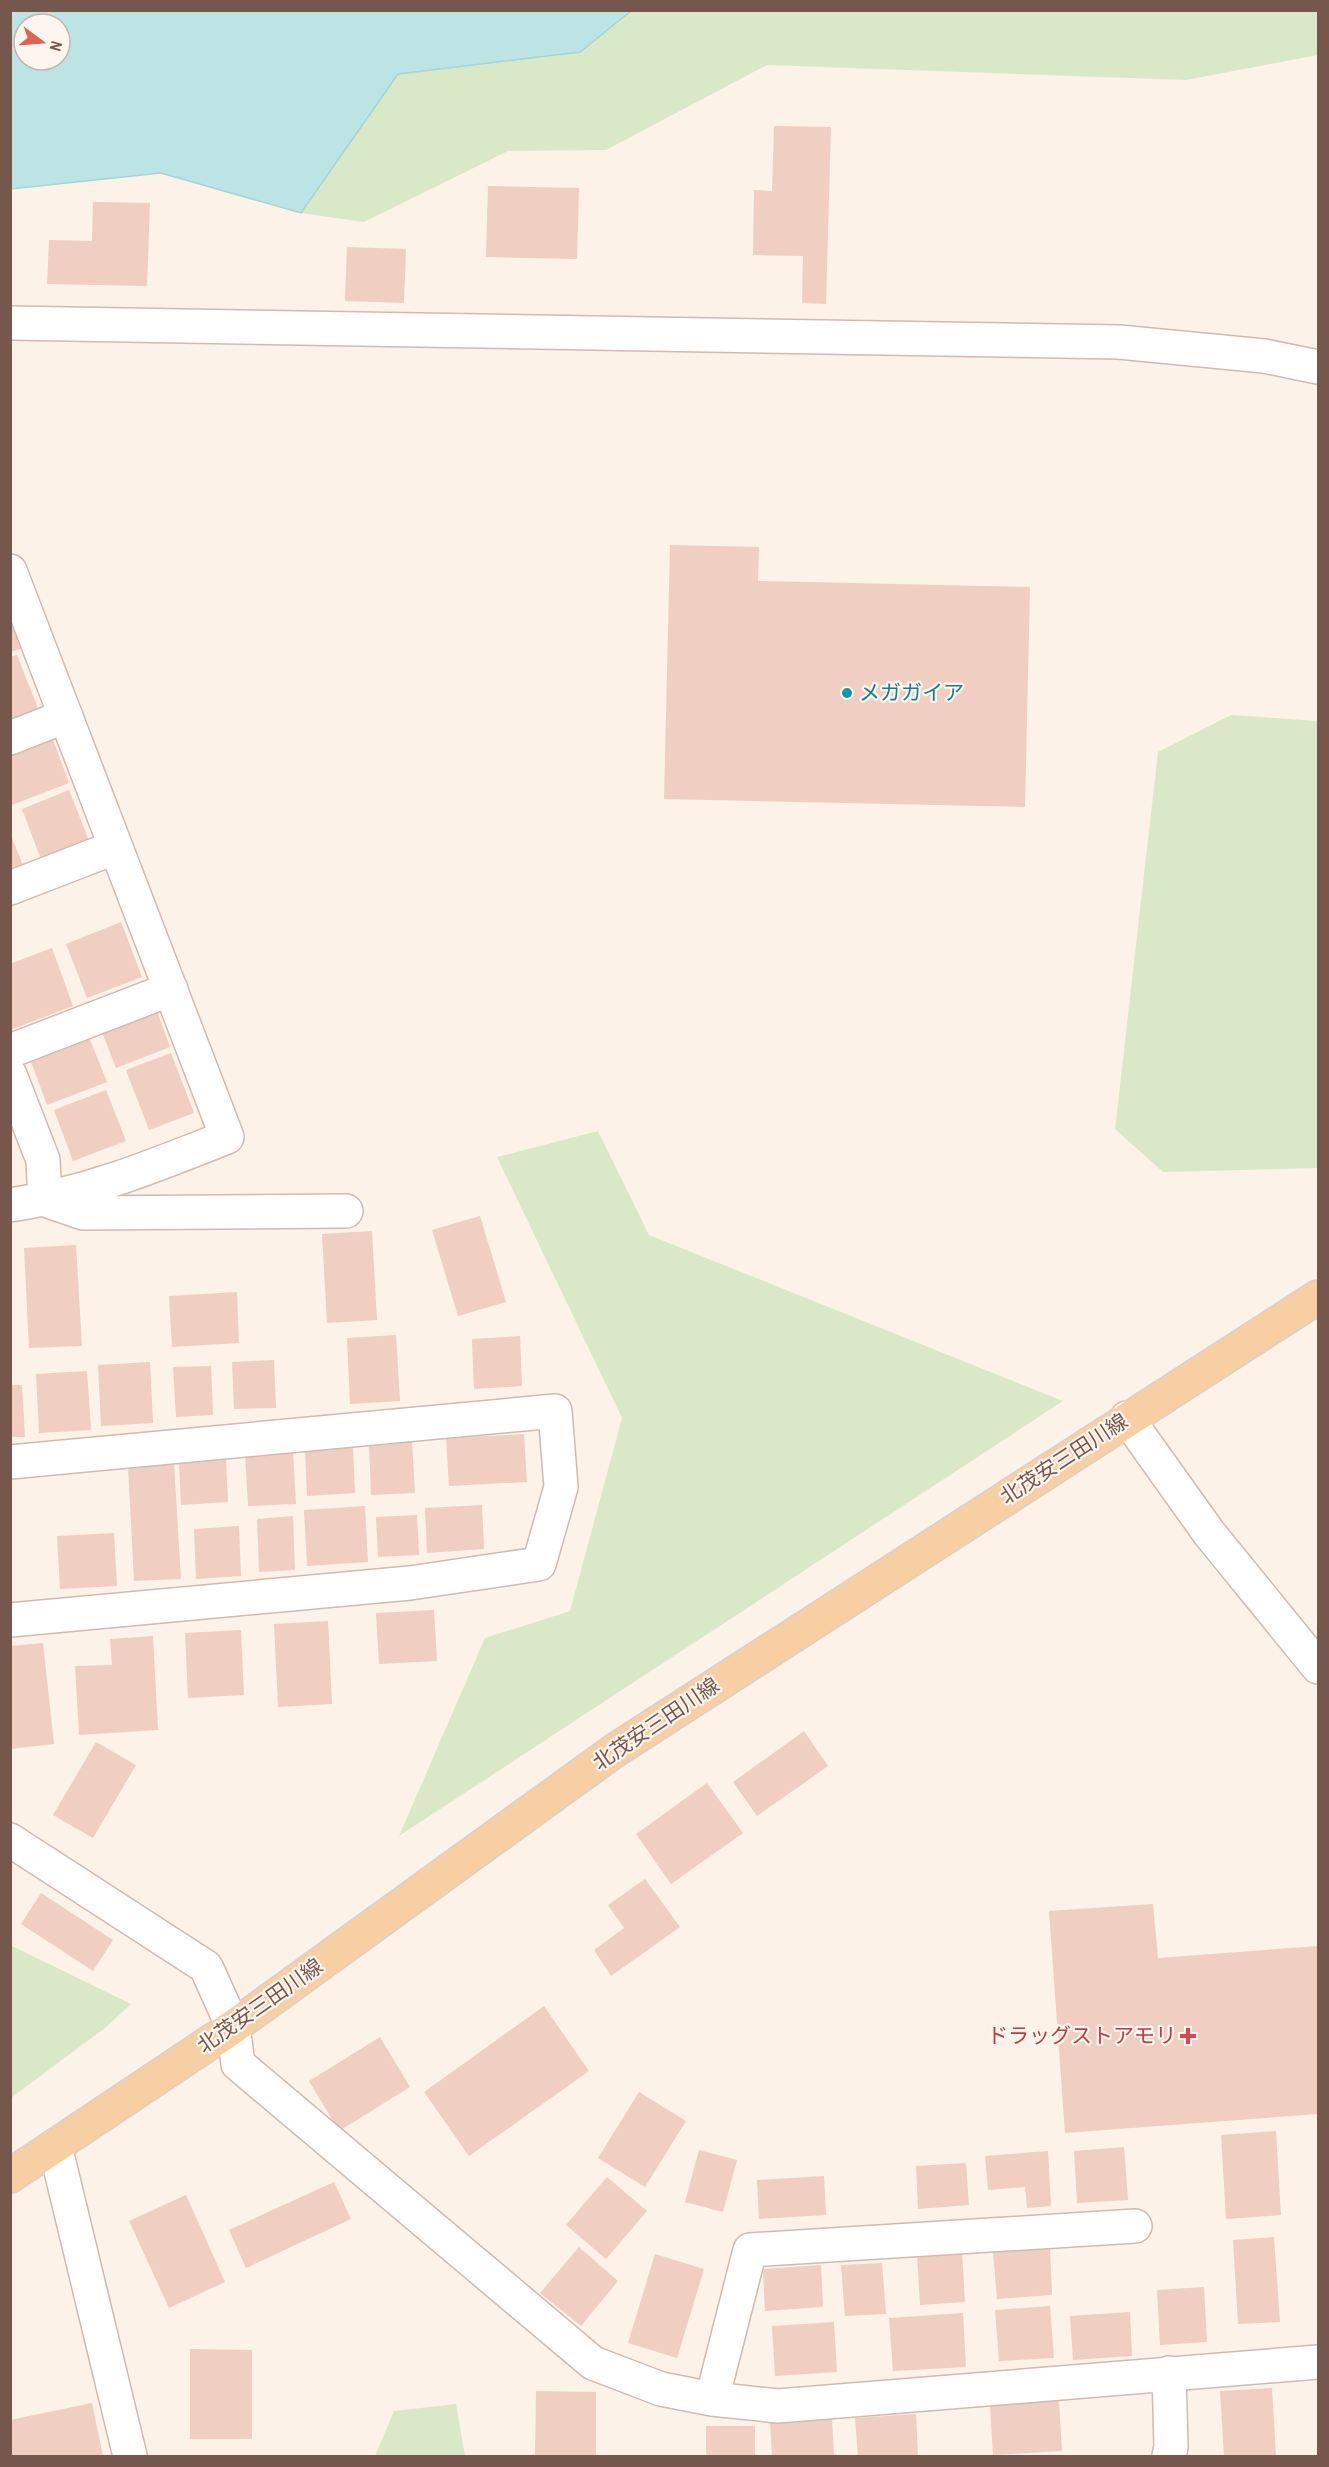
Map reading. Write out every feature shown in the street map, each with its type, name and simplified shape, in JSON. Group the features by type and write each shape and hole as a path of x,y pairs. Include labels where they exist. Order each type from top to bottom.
{"main road":[{"name":"北茂安三田川線","path":"10,2176 232,2027 614,1751 1127,1418 1318,1297"}],"street":[{"path":"10,323 1119,342 1264,356 1318,367"},
{"path":"10,1205 45,1200 117,1180 227,1137 12,581"},
{"path":"10,738 66,716"},
{"path":"10,888 116,847"},
{"path":"10,1051 171,989"},
{"path":"10,1076 43,1160 45,1200"},
{"path":"45,1200 83,1213 346,1211"},
{"path":"10,1462 555,1411 561,1487 539,1564 410,1583 10,1620"},
{"path":"1127,1418 1209,1533 1318,1666"},
{"path":"10,1840 206,1966 232,2027 238,2064 593,2363 662,2389 712,2399 778,2406 1318,2362"},
{"path":"56,2146 130,2457"},
{"path":"712,2399 750,2250 1135,2226"},
{"path":"1169,2373 1171,2448 1169,2457"}],"green space":[{"path":"631,11 1318,11 1318,55 1186,80 767,65 606,150 508,151 364,222 301,213 398,74 580,52"},
{"path":"1231,715 1318,721 1318,1168 1163,1172 1115,1129 1158,752"},
{"path":"598,1131 649,1235 1063,1401 399,1836 485,1638 570,1611 622,1418 497,1157"},
{"path":"10,1945 131,2004 105,2028 11,2098"},
{"path":"456,2404 465,2456 375,2456 394,2411"}],"water":[{"path":"11,10 631,10 580,52 398,74 301,213 161,173 11,189"}],"building":[{"path":"774,126 831,127 826,304 802,303 803,256 753,255 754,190 772,191"},
{"path":"488,186 579,188 577,259 486,257"},
{"path":"93,202 150,203 147,286 47,284 49,240 92,241"},
{"path":"347,247 406,249 404,303 345,301"},
{"name":"メガガイア","path":"670,545 759,547 758,581 1030,587 1025,807 664,799"},
{"path":"10,616 23,648 10,652"},
{"path":"17,655 39,711 10,723 10,657"},
{"path":"52,737 69,783 12,805 10,753"},
{"path":"69,790 90,843 42,862 22,809"},
{"path":"10,833 24,868 10,873"},
{"path":"121,922 142,977 87,998 66,944"},
{"path":"52,948 73,1006 10,1030 10,964"},
{"path":"157,1011 170,1047 116,1068 102,1032"},
{"path":"89,1037 107,1082 47,1105 30,1059"},
{"path":"171,1053 194,1113 149,1130 126,1070"},
{"path":"106,1090 126,1141 73,1161 54,1110"},
{"path":"480,1216 506,1302 458,1316 432,1230"},
{"path":"372,1231 377,1320 327,1323 322,1234"},
{"path":"76,1245 82,1346 29,1348 24,1248"},
{"path":"237,1292 239,1343 172,1347 169,1296"},
{"path":"396,1335 400,1401 350,1404 347,1338"},
{"path":"520,1336 522,1386 474,1389 472,1339"},
{"path":"274,1360 276,1408 234,1409 232,1362"},
{"path":"150,1362 153,1423 101,1426 98,1365"},
{"path":"211,1366 213,1415 176,1417 173,1367"},
{"path":"87,1371 91,1430 39,1433 36,1374"},
{"path":"10,1385 22,1385 25,1437 10,1437"},
{"path":"524,1434 527,1482 449,1486 446,1438"},
{"path":"412,1441 415,1493 371,1495 369,1443"},
{"path":"353,1447 355,1493 307,1496 305,1450"},
{"path":"293,1451 296,1504 248,1506 245,1454"},
{"path":"226,1460 228,1502 181,1505 179,1463"},
{"path":"174,1463 181,1579 134,1581 128,1466"},
{"path":"482,1505 484,1549 427,1553 425,1508"},
{"path":"365,1506 368,1562 307,1566 304,1510"},
{"path":"417,1515 419,1555 378,1557 376,1517"},
{"path":"293,1516 295,1570 259,1572 257,1519"},
{"path":"239,1526 241,1576 196,1579 194,1529"},
{"path":"114,1533 117,1586 60,1589 57,1536"},
{"path":"434,1610 437,1661 379,1664 376,1613"},
{"path":"328,1621 332,1704 278,1707 274,1624"},
{"path":"241,1630 244,1695 188,1698 185,1633"},
{"path":"153,1636 158,1730 79,1735 75,1666 112,1665 110,1639"},
{"path":"43,1643 54,1744 10,1749 10,1646"},
{"path":"804,1731 828,1766 757,1816 733,1782"},
{"path":"96,1742 136,1765 93,1838 53,1815"},
{"path":"707,1783 743,1833 671,1884 636,1834"},
{"path":"645,1879 680,1927 611,1976 594,1950 624,1928 608,1905"},
{"path":"41,1893 113,1940 93,1971 21,1924"},
{"name":"ドラッグストアモリ","path":"1153,1904 1158,1958 1318,1946 1318,2114 1065,2133 1049,1911"},
{"path":"544,2006 589,2071 469,2156 424,2092"},
{"path":"380,2037 410,2087 339,2131 309,2081"},
{"path":"639,2092 686,2121 645,2187 598,2158"},
{"path":"1276,2131 1281,2215 1226,2219 1221,2135"},
{"path":"1124,2147 1128,2200 1077,2203 1074,2151"},
{"path":"699,2150 737,2160 723,2212 685,2202"},
{"path":"1048,2151 1051,2206 1027,2208 1025,2187 988,2190 985,2156"},
{"path":"966,2163 969,2205 918,2209 916,2166"},
{"path":"824,2176 826,2215 759,2219 757,2180"},
{"path":"607,2177 647,2211 606,2259 566,2225"},
{"path":"334,2182 351,2219 246,2268 229,2230"},
{"path":"186,2195 225,2282 169,2308 129,2221"},
{"path":"1274,2237 1280,2322 1238,2324 1233,2240"},
{"path":"579,2247 618,2281 581,2326 540,2293"},
{"path":"1050,2248 1052,2295 997,2299 993,2252"},
{"path":"962,2251 965,2302 920,2305 917,2255"},
{"path":"655,2254 704,2269 677,2358 628,2343"},
{"path":"882,2263 886,2314 845,2316 841,2265"},
{"path":"821,2265 823,2307 765,2311 763,2269"},
{"path":"1204,2287 1207,2342 1160,2345 1157,2290"},
{"path":"1050,2306 1054,2358 999,2361 995,2310"},
{"path":"1130,2312 1132,2356 1073,2360 1070,2316"},
{"path":"963,2313 966,2367 893,2371 889,2318"},
{"path":"834,2322 837,2372 775,2376 772,2326"},
{"path":"190,2349 252,2350 252,2439 190,2439"},
{"path":"1272,2388 1276,2456 1224,2456 1220,2391"},
{"path":"536,2391 596,2392 596,2456 535,2456"},
{"path":"1059,2401 1062,2451 993,2455 990,2406"},
{"path":"92,2403 103,2456 10,2456 10,2420"},
{"path":"916,2414 918,2456 858,2456 855,2418"},
{"path":"832,2418 834,2456 772,2456 770,2422"},
{"path":"706,2426 755,2426 755,2456 706,2456"}],"place":[{"name":"メガガイア","path":"847,693"},
{"name":"ドラッグストアモリ","path":"1188,2036"}]}
